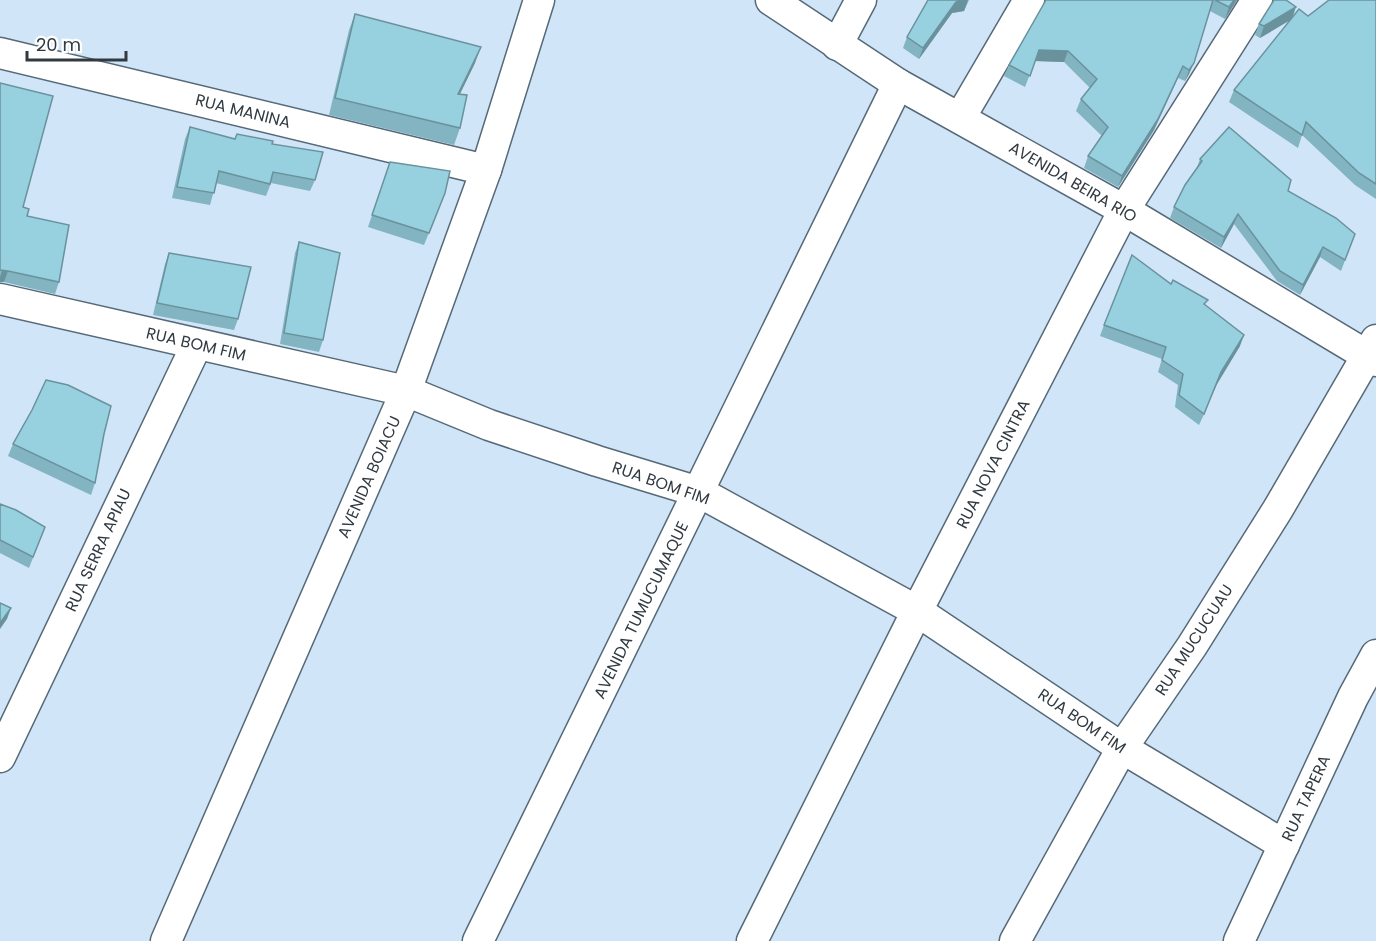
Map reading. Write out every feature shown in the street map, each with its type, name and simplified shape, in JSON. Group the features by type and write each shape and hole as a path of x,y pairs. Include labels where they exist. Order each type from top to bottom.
{"street":[{"name":"AVENIDA BOIACU","path":"166,941 406,392 486,170 539,0"},
{"name":"AVENIDA BEIRA RIO","path":"771,0 898,84 1373,352"},
{"path":"837,45 861,0"},
{"path":"960,117 1029,0"},
{"name":"RUA NOVA CINTRA","path":"752,941 917,611 1124,210 1257,0"},
{"name":"RUA MANINA","path":"0,53 486,170"},
{"name":"AVENIDA TUMUCUMAQUE","path":"478,941 898,84"},
{"name":"RUA BOM FIM","path":"0,299 406,392 489,425 699,492 917,611 1122,748 1284,845"},
{"name":"RUA SERRA APIAU","path":"0,757 197,344"},
{"name":"RUA MUCUCUAU","path":"1015,941 1122,748 1192,646 1373,352"},
{"name":"RUA TAPERA","path":"1239,941 1353,697 1376,656"}],"building":[{"path":"928,0 967,0 956,2 923,48 907,37"},
{"path":"1046,0 1213,0 1194,63 1189,70 1183,66 1158,119 1122,176 1088,156 1108,127 1081,99 1097,79 1068,51 1039,50 1030,76 1009,65"},
{"path":"1215,0 1234,0 1229,7"},
{"path":"1274,0 1286,0 1296,7 1264,26 1259,24"},
{"path":"1329,0 1376,0 1376,184 1359,173 1306,122 1302,135 1234,90 1299,9 1308,16"},
{"path":"355,14 481,47 458,94 467,95 460,128 335,98"},
{"path":"0,83 53,96 23,207 29,209 27,216 69,225 59,282 0,270"},
{"path":"190,127 235,139 237,134 273,141 272,144 323,152 315,180 273,172 270,184 219,171 214,193 177,187"},
{"path":"1229,127 1291,180 1288,191 1336,218 1355,234 1345,260 1323,247 1303,285 1280,271 1238,214 1224,237 1174,207 1185,185 1202,161 1200,159"},
{"path":"390,162 450,171 445,193 429,233 372,215"},
{"path":"299,242 340,253 323,340 284,333"},
{"path":"169,253 251,267 238,319 157,303"},
{"path":"1132,255 1171,284 1173,280 1208,300 1204,304 1244,335 1221,372 1204,414 1179,395 1183,374 1162,360 1166,347 1104,325"},
{"path":"46,380 68,385 111,406 95,483 13,444"},
{"path":"0,504 16,510 45,527 33,557 0,540"},
{"path":"0,603 11,608 0,623"}]}
